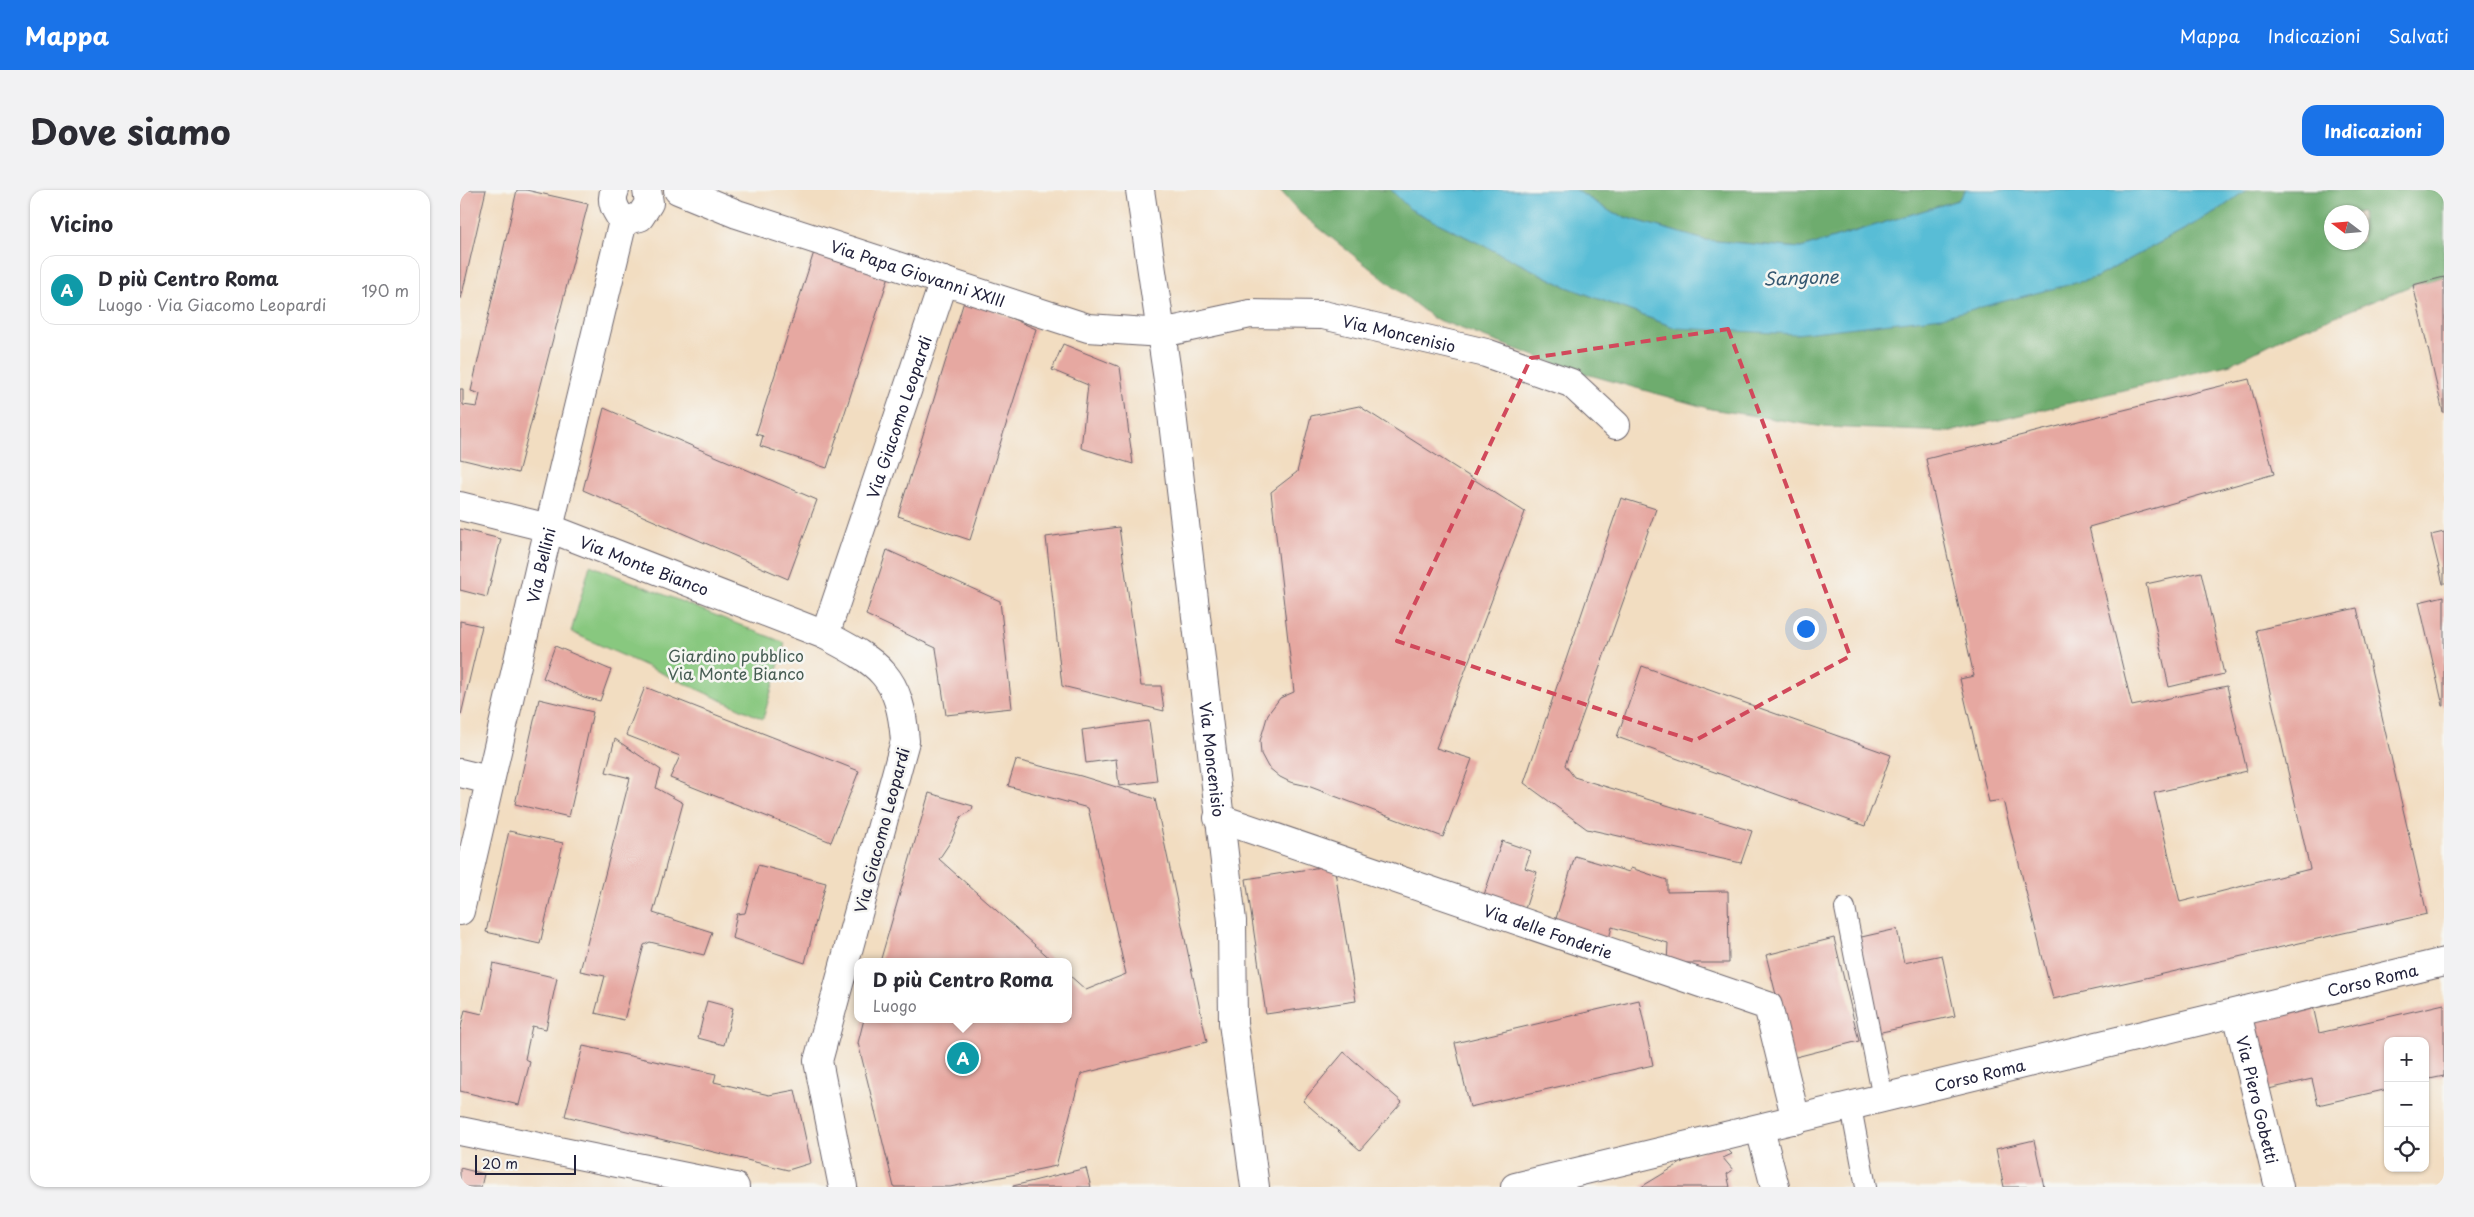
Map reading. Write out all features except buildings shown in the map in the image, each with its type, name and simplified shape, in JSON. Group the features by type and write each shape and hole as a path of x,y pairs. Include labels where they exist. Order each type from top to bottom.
{"street":[{"path":"615,190 614,208 624,221 640,217 649,204 647,190"},
{"name":"Via Papa Giovanni XXIII","path":"678,190 737,214 1088,328 1162,333"},
{"name":"Via Moncenisio","path":"1140,190 1162,333 1218,818 1232,921 1234,1022 1255,1187"},
{"name":"Via Bellini","path":"460,910 489,780 624,221"},
{"name":"Via Giacomo Leopardi","path":"843,1187 818,1061 905,741 904,721 897,694 887,678 867,657 825,634 944,281"},
{"name":"Via Moncenisio","path":"1162,333 1250,314 1323,315 1486,353 1571,383 1616,424"},
{"name":"Via Monte Bianco","path":"460,506 549,528 825,634"},
{"path":"460,773 489,780"},
{"name":"Via delle Fonderie","path":"1218,818 1768,1006 1796,1120"},
{"name":"Corso Roma","path":"1515,1187 2444,962"},
{"name":"Via Piero Gobetti","path":"2237,1013 2279,1187"},
{"path":"1760,1129 1775,1187"},
{"path":"460,1131 735,1187"}],"lane":[{"path":"1845,908 1883,1098"},
{"path":"1850,1106 1866,1187"}],"highlighted area":[{"path":"1728,329 1850,656 1694,741 1397,641 1531,358"}],"green space":[{"path":"1280,190 1391,190 1410,209 1567,287 1676,328 2095,278 2216,212 2246,190 2444,190 2444,277 2413,285 2286,336 2231,364 1950,432 1824,427 1711,409 1572,370 1433,318 1300,213"},
{"path":"1576,190 1966,190 1958,200 1801,248 1705,240 1614,214"},
{"name":"Giardino pubblico Via Monte Bianco","path":"590,565 785,643 763,719 571,632"}],"water":[{"name":"Sangone","path":"1391,190 1576,190 1614,214 1705,240 1801,248 1958,200 1966,190 2246,190 2216,212 2095,278 1942,317 1796,334 1676,328 1567,287 1410,209"}],"place":[{"name":"D più Centro Roma","path":"963,1058"}]}
